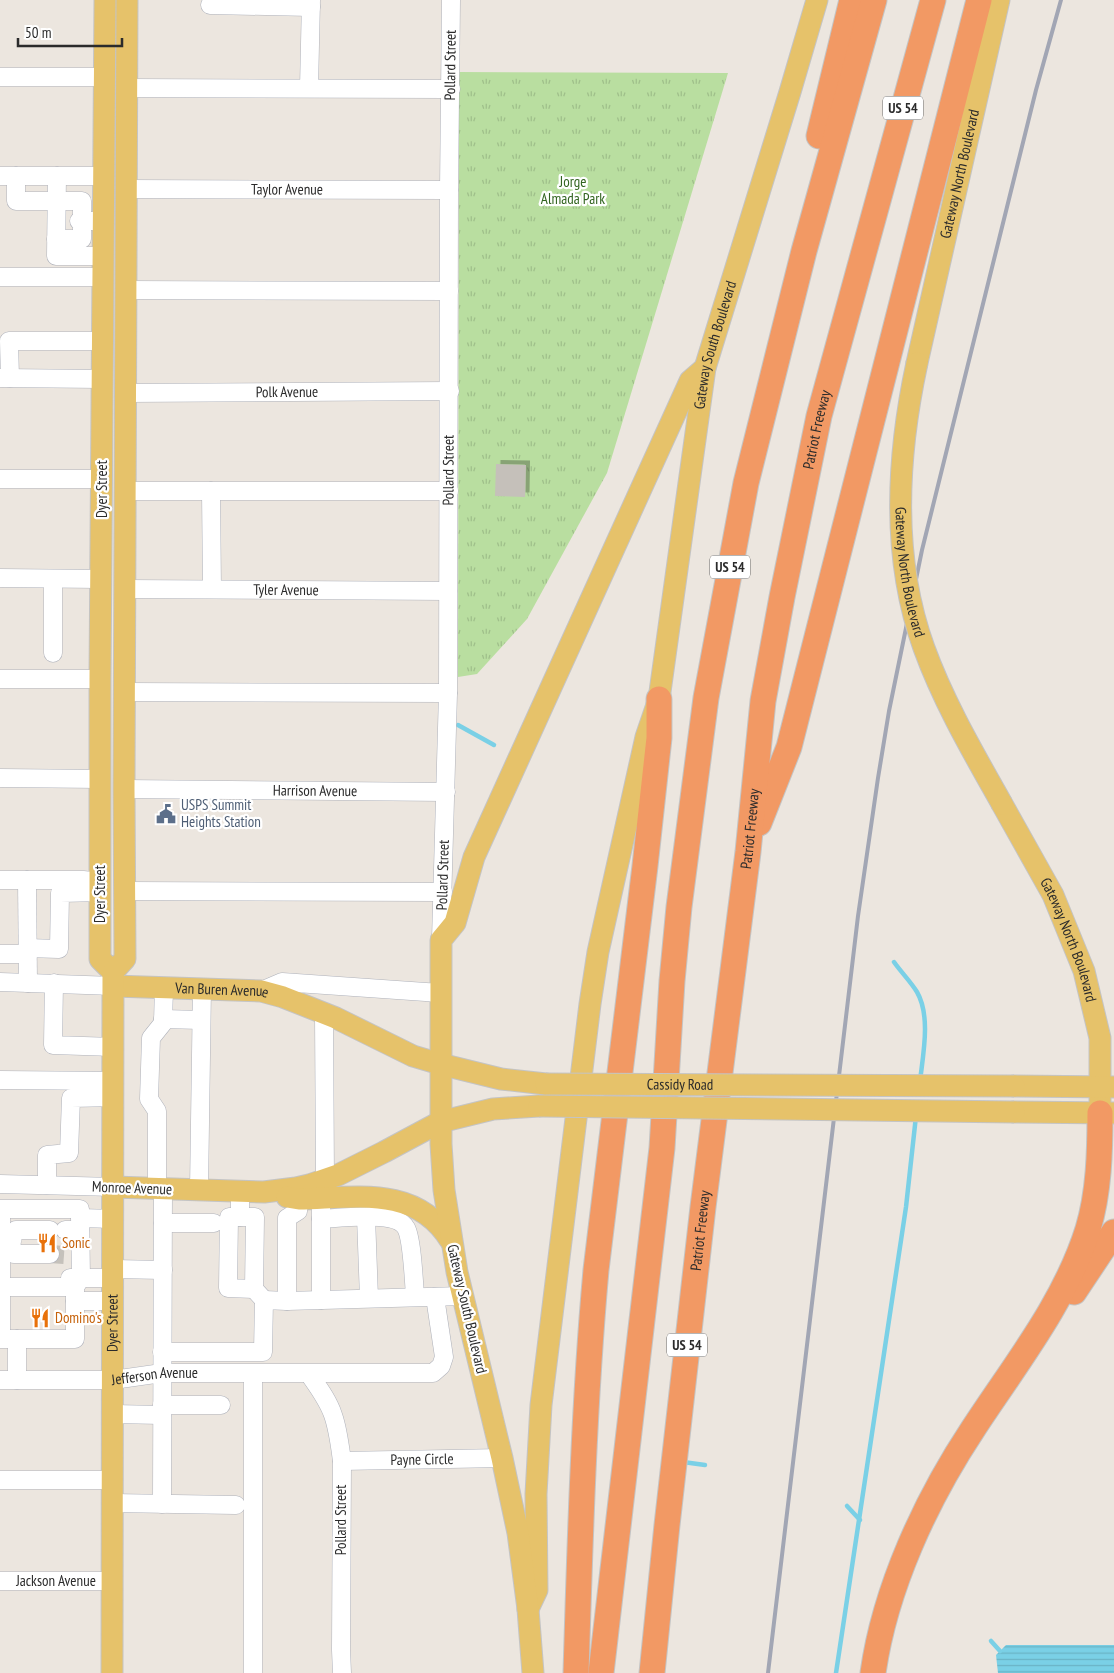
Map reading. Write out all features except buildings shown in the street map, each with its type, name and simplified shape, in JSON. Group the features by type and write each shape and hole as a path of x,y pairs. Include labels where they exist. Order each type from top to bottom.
{"highway":[{"path":"804,251 798,220 852,0"},
{"name":"US 54","path":"601,1673 662,1148 676,935 706,698 746,483 804,251 874,0"},
{"name":"Patriot Freeway","path":"652,1673 666,1525 748,852 763,702 782,597 819,416 933,0"},
{"path":"748,852 789,747 979,0"},
{"path":"576,1673 582,1492 596,1270 646,866 659,738 659,699"},
{"path":"873,1673 881,1634 898,1576 919,1523 972,1431 1036,1335 1069,1275 1088,1228 1107,1113"},
{"path":"1036,1335 1064,1308 1114,1232"}],"main road":[{"name":"Dyer Street","path":"105,0 100,960 114,979"},
{"name":"Dyer Street","path":"112,1673 114,979 125,960 124,694 127,0"},
{"name":"Gateway South Boulevard","path":"528,1609 537,1590 536,1494 541,1405 590,1004 600,943 646,737 659,699 705,368 817,0"},
{"name":"Gateway North Boulevard","path":"999,0 917,363 907,420 901,487 902,550 910,596 924,647 933,671 969,744 1053,895 1084,971 1100,1038 1107,1087 1107,1113"},
{"path":"103,176 116,177 116,218 126,223"},
{"path":"103,333 109,333 112,345 112,383 116,390 126,393"},
{"path":"442,940 454,923 467,876 481,841 690,381 705,368"},
{"path":"101,579 111,584 114,594 114,649 117,682 124,694"},
{"name":"Gateway South Boulevard","path":"442,940 440,1122 444,1190 462,1296 502,1458 518,1533 528,1609 533,1673"},
{"name":"Van Buren Avenue","path":"114,979 164,987 261,991"},
{"name":"Cassidy Road","path":"261,991 283,997 324,1013 413,1056 501,1079 546,1084 1107,1087"},
{"path":"1100,1038 1106,1052 1114,1061"},
{"name":"Cassidy Road","path":"264,1192 309,1185 322,1199 338,1175 440,1122 493,1109 539,1106 1107,1113"},
{"name":"Monroe Avenue","path":"114,1187 264,1192"},
{"path":"264,1192 299,1200 378,1198 396,1200 408,1204 436,1221 452,1242"}],"street":[{"name":"Pollard Street","path":"442,940 448,693 449,190 452,0"},
{"path":"210,5 311,4 309,88"},
{"path":"0,77 104,77"},
{"path":"127,88 451,89"},
{"path":"56,277 56,247 82,201 16,201 8,176 103,176"},
{"path":"57,176 56,201 70,221 81,248"},
{"name":"Taylor Avenue","path":"126,189 449,190"},
{"path":"70,221 103,221"},
{"path":"56,247 81,248 103,256"},
{"path":"0,277 103,277"},
{"path":"126,290 449,290"},
{"path":"102,379 5,378 9,341 103,333"},
{"name":"Polk Avenue","path":"126,393 450,391"},
{"path":"0,479 102,479"},
{"path":"125,490 449,490"},
{"path":"211,490 212,589"},
{"path":"0,578 101,579"},
{"path":"53,579 53,653"},
{"name":"Tyler Avenue","path":"125,589 448,591"},
{"path":"0,680 100,679"},
{"path":"124,694 448,693"},
{"path":"0,778 101,779"},
{"name":"Harrison Avenue","path":"124,790 446,792"},
{"path":"0,880 27,880 60,886 83,880 100,887"},
{"path":"27,880 28,983"},
{"path":"0,954 59,949 60,886"},
{"path":"124,891 443,892"},
{"name":"Van Buren Avenue","path":"0,982 54,983 114,979"},
{"name":"Van Buren Avenue","path":"261,991 282,982 440,993"},
{"path":"54,983 53,1045 114,1046"},
{"path":"162,1504 163,1223 157,1111 149,1099 151,1038 163,1023 164,987"},
{"path":"200,1190 202,988"},
{"path":"321,1300 324,1013"},
{"path":"163,1019 202,1020"},
{"path":"0,1080 114,1089"},
{"path":"47,1185 47,1155 70,1153 72,1098 114,1089"},
{"path":"8,1184 16,1209"},
{"name":"Monroe Avenue","path":"8,1184 114,1187"},
{"path":"240,1191 240,1217"},
{"path":"322,1199 366,1218 384,1217 397,1220 406,1227 409,1237 415,1296"},
{"path":"287,1301 287,1218 298,1211 299,1200"},
{"path":"9,1380 9,1339 1,1280 1,1209 16,1209 71,1224"},
{"path":"253,1673 258,1374 263,1352 259,1294 255,1217 229,1217 228,1288 259,1294 287,1301 462,1296"},
{"path":"366,1218 368,1298"},
{"path":"65,1255 14,1254 12,1236 16,1230 114,1219"},
{"path":"163,1223 214,1223"},
{"path":"9,1339 75,1339 77,1289 65,1255 71,1224"},
{"path":"77,1289 114,1274 163,1270"},
{"path":"1,1280 77,1289 114,1301"},
{"name":"Jefferson Avenue","path":"9,1380 113,1380 162,1373 433,1373 441,1366 444,1358 435,1297"},
{"path":"162,1352 263,1352"},
{"name":"Pollard Street","path":"309,1374 322,1392 333,1414 342,1461 342,1673"},
{"path":"113,1414 221,1405"},
{"name":"Payne Circle","path":"342,1461 502,1458"},
{"path":"0,1480 113,1480"},
{"path":"112,1504 236,1505"},
{"name":"Jackson Avenue","path":"0,1581 112,1581"}],"green space":[{"name":"Jorge Almada Park","path":"459,72 728,73 607,473 527,619 477,674 458,677"}],"water":[{"path":"1006,1645 1114,1645 1114,1673 998,1673 996,1655"}],"waterway":[{"path":"458,725 494,745"},
{"path":"894,962 917,992 924,1012 925,1036 920,1081"},
{"path":"836,1673 906,1207 916,1116"},
{"path":"683,1462 705,1465"},
{"path":"847,1506 860,1520"},
{"path":"991,1641 1000,1651"}],"tunnel":[{"path":"50,1254 64,1255"}],"railway":[{"path":"768,1673 858,916 889,711 922,550 1036,90 1061,0"}],"place":[{"name":"USPS Summit Heights Station","path":"166,814"},
{"name":"Sonic","path":"47,1243"},
{"name":"Domino's","path":"40,1318"}]}
